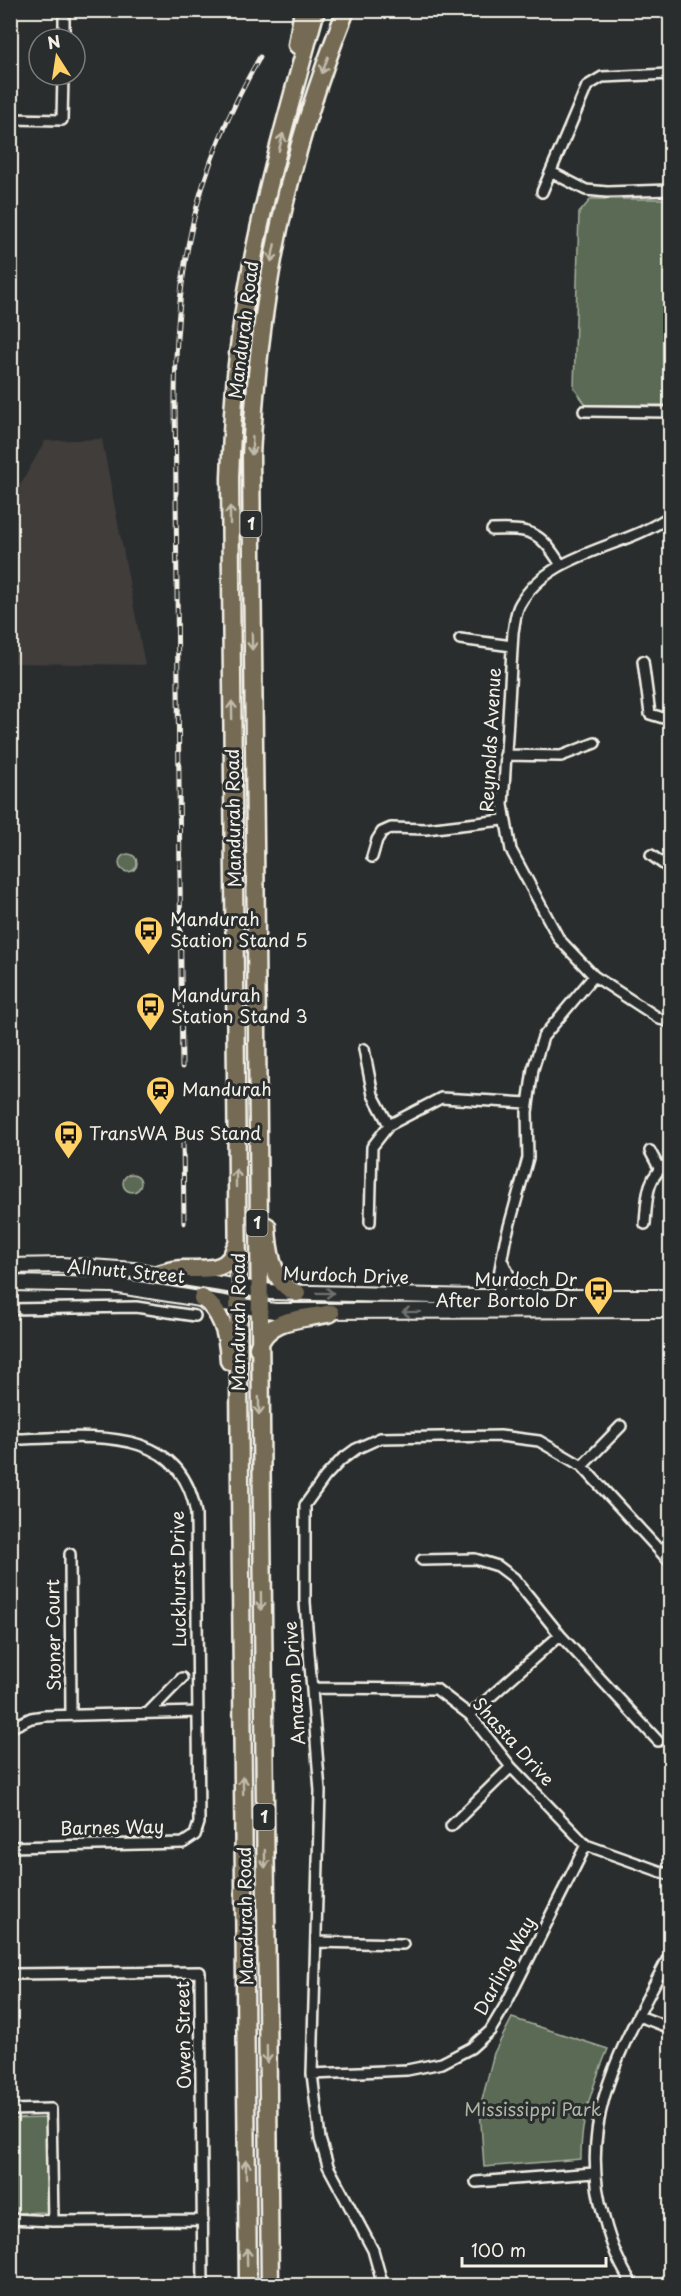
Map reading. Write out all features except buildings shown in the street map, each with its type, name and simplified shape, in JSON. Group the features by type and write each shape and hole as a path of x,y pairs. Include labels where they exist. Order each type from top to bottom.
{"highway":[{"name":"1","path":"287,117 287,90 303,10"},
{"name":"Mandurah Road","path":"248,2286 230,532 232,430 236,375 246,301 266,202 316,10"},
{"name":"Mandurah Road","path":"270,2286 251,576 254,393 259,335 282,208 320,78 346,10"},
{"path":"257,1169 267,1210 269,1248 277,1276 283,1286 297,1293"},
{"path":"158,1274 179,1269 221,1266 233,1255 237,1237"},
{"path":"202,1298 216,1311 223,1329 239,1436"},
{"path":"258,1348 264,1335 273,1327 331,1312"}],"main road":[{"name":"Allnutt Street","path":"10,1266 62,1265 158,1274 237,1287"},
{"name":"Allnutt Street","path":"10,1283 113,1285 237,1305"},
{"name":"Murdoch Drive","path":"237,1287 297,1293 504,1304 670,1310"},
{"name":"Murdoch Drive","path":"237,1305 258,1309 331,1312 670,1297"}],"street":[{"path":"64,10 64,27"},
{"path":"542,192 587,86 602,77 670,74"},
{"path":"10,119 62,120 63,87"},
{"path":"550,172 586,190 607,192 670,190"},
{"path":"585,411 670,412"},
{"name":"Reynolds Avenue","path":"670,516 632,537 561,564 541,579 518,606 512,646 503,820 507,840 517,863 559,939 594,976 660,1019 670,1022"},
{"path":"492,530 525,530 535,533 543,539 561,564"},
{"path":"460,639 512,646"},
{"path":"643,661 650,714 670,720"},
{"path":"505,754 561,756 595,743"},
{"path":"372,858 377,840 382,832 390,828 426,829 503,820"},
{"path":"651,855 670,869"},
{"path":"504,1304 499,1275 507,1230 528,1158 528,1103 533,1069 543,1037 594,976"},
{"path":"364,1048 373,1095 389,1125"},
{"path":"370,1222 372,1147 389,1125 441,1098 528,1103"},
{"path":"650,1151 659,1168"},
{"path":"645,1224 651,1179 659,1168 670,1162"},
{"path":"10,1309 122,1307 195,1317"},
{"path":"582,1466 621,1426"},
{"name":"Amazon Drive","path":"383,2286 373,2250 328,2166 320,2139 312,2074 320,1791 305,1602 305,1505 325,1477 341,1460 380,1438 500,1436 539,1441 582,1466 670,1562"},
{"name":"Luckhurst Drive","path":"10,1439 133,1441 156,1451 182,1475 194,1502 196,1514 198,1712"},
{"path":"660,1551 670,1542"},
{"name":"Stoner Court","path":"70,1554 71,1715"},
{"path":"422,1560 475,1560 498,1566 514,1578 560,1635 658,1741"},
{"path":"470,1715 560,1635"},
{"path":"148,1713 183,1678"},
{"name":"Shasta Drive","path":"313,1688 436,1689 470,1715 511,1767 586,1845 670,1875"},
{"path":"10,1728 31,1718 198,1712"},
{"name":"Barnes Way","path":"10,1847 168,1844 183,1842 195,1835 199,1823 198,1712"},
{"path":"451,1826 511,1767"},
{"name":"Darling Way","path":"312,2074 407,2070 442,2063 471,2048 490,2031 506,2004 586,1845"},
{"path":"316,1942 403,1944"},
{"path":"634,2286 609,2237 594,2173 596,2127 604,2094 670,1954"},
{"name":"Owen Street","path":"10,1974 200,1972 203,2286"},
{"path":"639,2016 670,2028"},
{"path":"10,2110 51,2109 53,2221"},
{"path":"476,2182 594,2173"},
{"path":"10,2219 203,2220"}],"shaded area":[{"path":"102,439 145,665 11,663 11,501 45,441"}],"green space":[{"path":"591,199 670,199 670,405 586,405 574,388 579,213"},
{"path":"128,854 134,857 137,863 134,869 128,872 122,869 119,863 122,857"},
{"path":"132,1174 138,1177 141,1183 138,1189 132,1192 126,1189 123,1183 126,1177"},
{"name":"Mississippi Park","path":"512,2018 608,2049 588,2103 581,2159 484,2167 480,2108 494,2053"},
{"path":"46,2118 47,2212 11,2213 11,2119"}],"railway":[{"path":"182,1067 175,398 179,306 193,222 204,181 237,99 260,57"},
{"path":"183,1140 184,1223"}],"place":[{"name":"Mandurah Station Stand 5","path":"149,956"},
{"name":"Mandurah Station Stand 3","path":"150,1032"},
{"name":"Mandurah","path":"161,1116"},
{"name":"TransWA Bus Stand","path":"68,1160"},
{"name":"Murdoch Dr After Bortolo Dr","path":"598,1316"}]}
